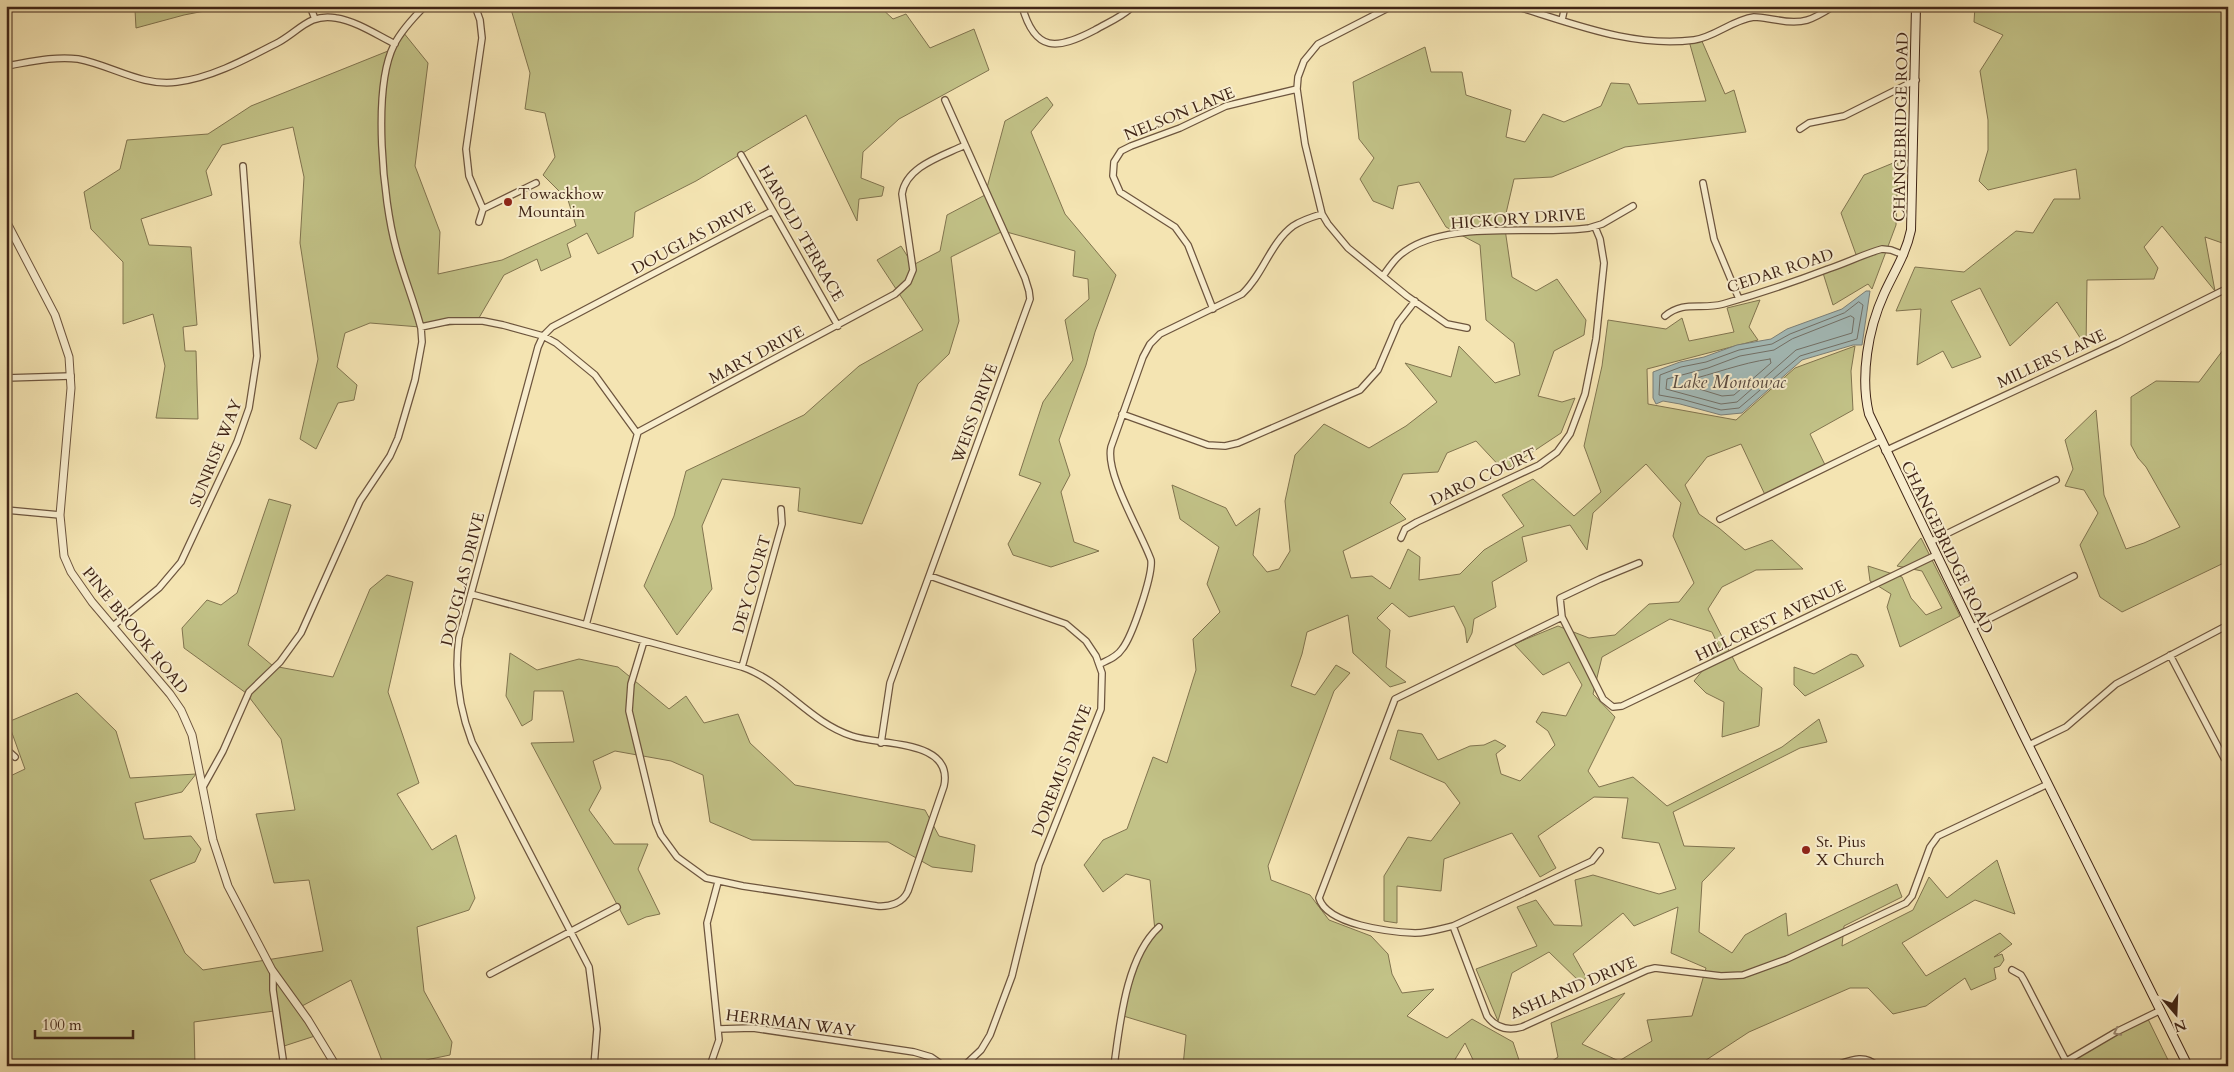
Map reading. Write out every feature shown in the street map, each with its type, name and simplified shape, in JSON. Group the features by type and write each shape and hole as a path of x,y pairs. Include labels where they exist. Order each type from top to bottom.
{"main road":[{"name":"CHANGEBRIDGE ROAD","path":"1916,6 1916,80 1911,230 1904,255 1880,304 1871,338 1865,375 1867,408 1880,441 2188,1066"}],"street":[{"path":"310,6 315,19"},
{"path":"203,787 223,751 249,692 286,655 301,633 360,501 390,456 398,438 415,380 422,342 421,327 394,241 383,169 382,129 386,71 395,44 425,6"},
{"path":"475,6 480,20 482,38 467,138 466,162 472,184 483,209 479,222"},
{"path":"1022,6 1027,22 1037,37 1057,45 1070,42 1087,34 1124,15 1131,8"},
{"path":"1392,6 1338,33 1315,47 1308,53 1300,69 1296,90 1322,214 1348,248 1383,276 1447,324 1467,328"},
{"path":"1515,6 1621,37 1663,41 1693,40 1710,36 1747,19 1765,18 1802,22 1814,18 1834,6"},
{"path":"1562,20 1565,6"},
{"path":"6,66 48,59 78,59 151,82 178,82 216,72 280,41 302,24 327,17 345,20 395,44"},
{"path":"1800,129 1809,123 1844,116 1916,80"},
{"name":"NELSON LANE","path":"1213,309 1188,245 1175,227 1120,192 1113,176 1114,162 1121,151 1130,146 1180,128 1226,106 1276,93 1296,90"},
{"name":"WEISS DRIVE","path":"881,742 890,684 1030,299 1025,278 945,100"},
{"name":"MARY DRIVE","path":"637,433 895,294 908,282 913,270 902,194 904,185 915,171 965,145"},
{"name":"HAROLD TERRACE","path":"741,155 838,326"},
{"name":"SUNRISE WAY","path":"113,626 159,588 182,562 237,442 250,408 257,356 242,166"},
{"path":"483,209 536,183"},
{"path":"1703,183 1719,256 1739,299"},
{"name":"HICKORY DRIVE","path":"1383,276 1394,261 1408,249 1424,242 1454,234 1576,230 1596,227 1633,206"},
{"name":"DOUGLAS DRIVE","path":"594,1066 597,1029 592,975 586,958 472,742 466,727 458,694 457,659 459,638 522,402 543,336 552,328 568,319 772,211"},
{"path":"1100,664 1115,657 1124,647 1146,592 1152,569 1145,543 1111,464 1111,447 1143,356 1153,340 1167,329 1234,299 1248,288 1287,231 1302,221 1322,214"},
{"name":"PINE BROOK ROAD","path":"6,220 60,327 68,357 71,376 68,440 60,515 62,548 67,564 81,587 182,710 194,743 214,840 226,881 273,972 308,1020 336,1066"},
{"name":"DARO COURT","path":"1401,538 1405,529 1417,522 1539,466 1557,452 1570,434 1585,394 1596,340 1604,263 1596,227"},
{"name":"CEDAR ROAD","path":"1665,316 1674,309 1688,306 1708,307 1739,299 1800,280 1878,250 1891,250 1904,255"},
{"name":"MILLERS LANE","path":"1885,451 2118,343 2228,288"},
{"path":"1122,414 1208,445 1225,446 1238,443 1360,390 1378,370 1398,323 1415,301"},
{"path":"421,327 449,321 483,321 543,336 556,343 595,375 637,433 586,625"},
{"path":"6,378 71,376"},
{"path":"1720,520 1880,441"},
{"path":"1930,542 2056,480"},
{"name":"DEY COURT","path":"742,667 782,524 781,509"},
{"path":"6,510 60,515"},
{"name":"HILLCREST AVENUE","path":"1562,617 1603,699 1609,705 1615,707 1622,706 1936,555"},
{"path":"1600,850 1592,861 1453,926 1416,933 1359,925 1329,913 1322,906 1319,898 1395,699 1562,617 1560,598 1608,575 1639,563"},
{"name":"DOREMUS DRIVE","path":"930,576 1066,624 1086,641 1100,664 1102,691 1101,708 1039,865 1012,976 990,1035 980,1050 964,1066"},
{"path":"1972,628 2074,576"},
{"path":"471,594 742,667 768,680 838,732 856,738 930,752 938,758 945,774 944,786 904,898 892,905 877,906 718,882 698,873 677,856 656,823 629,711 631,684 644,641"},
{"path":"2029,746 2066,727 2116,684 2228,626"},
{"path":"2170,655 2224,758 2228,762"},
{"path":"6,749 15,757"},
{"name":"ASHLAND DRIVE","path":"1453,926 1487,1016 1496,1025 1509,1029 1522,1027 1647,970 1660,968 1721,976 1743,976 1787,959 1906,903 1912,896 1930,847 1938,836 2048,784"},
{"name":"HERRMAN WAY","path":"718,882 708,914 707,932 718,1029 754,1028 914,1052 931,1057 944,1066"},
{"path":"490,974 617,907"},
{"path":"1114,1066 1120,1020 1130,982 1149,937 1159,927"},
{"path":"2012,970 2021,975 2024,980 2066,1061"},
{"path":"273,972 273,990 284,1066"},
{"path":"2058,1066 2116,1032 2161,1010"},
{"path":"710,1066 717,1049 718,1029"},
{"path":"1834,1066 1861,1058 1870,1060 1877,1066"}],"green space":[{"path":"120,6 230,6 184,15 136,28 135,10"},
{"path":"510,6 879,6 893,19 906,14 930,48 974,29 989,70 899,119 863,152 861,178 884,187 882,196 859,199 857,221 806,115 696,181 635,212 633,237 598,254 587,233 567,244 571,257 541,271 537,259 504,275 476,323 420,327 370,323 345,333 337,367 357,385 354,400 338,403 316,449 300,439 318,359 300,243 304,177 293,127 222,145 206,171 212,195 141,219 149,245 191,247 197,325 183,327 185,351 196,351 198,419 156,418 165,366 153,314 123,324 123,262 91,229 84,192 120,169 127,140 208,134 251,106 388,51 403,32 428,63 415,166 440,232 438,274 502,260 576,226 568,200 543,175 555,157 545,113 525,109 530,73"},
{"path":"1975,6 2228,6 2228,245 2205,237 2215,291 2162,226 2144,247 2158,268 2154,279 2087,280 2086,347 2057,302 2010,346 1980,288 1951,301 1981,357 1952,368 1943,351 1917,365 1921,309 1896,311 1915,267 1964,272 2016,231 2033,233 2054,199 2080,199 2076,169 1988,190 1979,181 1988,150 1988,120 1980,71 2003,35 1974,22"},
{"path":"1701,39 1725,94 1734,90 1746,132 1625,147 1552,177 1514,179 1504,222 1512,277 1536,291 1557,279 1586,320 1584,335 1554,351 1538,396 1562,402 1575,398 1561,433 1504,471 1476,441 1447,453 1438,472 1403,474 1390,503 1406,519 1343,551 1351,578 1372,576 1390,589 1408,549 1420,557 1419,580 1460,574 1484,550 1524,526 1502,495 1533,479 1574,516 1601,492 1584,446 1602,366 1608,320 1666,329 1682,318 1689,341 1734,332 1727,308 1760,300 1749,327 1758,340 1647,369 1648,404 1736,420 1795,368 1855,346 1851,371 1853,410 1810,434 1826,467 1766,497 1741,444 1707,457 1685,485 1699,514 1745,550 1772,540 1803,569 1756,570 1722,587 1708,609 1739,670 1762,688 1759,726 1722,737 1724,702 1706,693 1694,681 1720,649 1712,632 1670,619 1602,657 1593,694 1615,717 1588,771 1599,787 1633,777 1667,806 1782,747 1819,719 1827,742 1800,748 1673,812 1684,846 1735,848 1702,882 1699,932 1732,953 1745,935 1786,913 1788,936 1897,884 1902,897 1844,926 1842,946 1913,910 1929,877 1947,898 1997,860 2015,914 1975,900 1902,943 1926,976 2000,933 2012,944 1994,957 2002,954 2004,960 2000,966 1994,968 1996,979 1971,990 1965,978 1926,1006 1893,1014 1868,988 1850,988 1749,1032 1697,1066 1545,1066 1558,1057 1551,1023 1625,993 1582,1044 1619,1061 1652,1041 1647,1020 1692,1016 1706,968 1671,953 1678,907 1634,926 1623,913 1573,954 1586,977 1582,984 1549,952 1512,973 1498,1021 1476,969 1537,946 1517,907 1536,900 1554,925 1582,926 1575,880 1593,875 1659,894 1676,889 1659,843 1622,838 1628,798 1594,797 1538,836 1556,868 1540,877 1512,833 1444,859 1441,891 1397,886 1397,923 1384,921 1384,876 1408,837 1431,841 1460,803 1445,783 1390,759 1398,730 1422,734 1438,760 1470,746 1484,745 1495,740 1506,746 1496,754 1501,774 1520,781 1555,745 1548,731 1536,722 1542,712 1566,716 1582,685 1569,662 1543,675 1514,644 1558,626 1589,638 1615,635 1649,604 1679,602 1694,583 1673,536 1681,503 1646,464 1593,513 1587,550 1570,525 1522,537 1527,561 1492,582 1496,607 1474,619 1472,633 1467,643 1465,628 1454,606 1409,617 1392,603 1377,618 1390,630 1386,667 1406,682 1390,687 1353,653 1348,615 1307,632 1291,686 1315,695 1336,665 1350,673 1334,691 1268,866 1271,880 1310,895 1329,920 1371,936 1388,954 1392,974 1402,993 1434,989 1407,1016 1447,1038 1472,1019 1513,1042 1521,1066 1476,1066 1465,1043 1451,1066 1183,1066 1186,1035 1120,1015 1145,946 1155,931 1150,880 1126,874 1103,892 1084,865 1103,840 1127,829 1153,757 1167,763 1196,670 1193,639 1220,612 1207,584 1219,547 1180,519 1172,485 1226,508 1236,526 1260,508 1253,555 1267,572 1279,569 1290,551 1285,501 1295,455 1324,424 1369,448 1406,426 1437,402 1405,363 1451,377 1459,346 1495,383 1520,375 1514,343 1486,320 1480,245 1446,227 1419,182 1398,186 1393,209 1373,201 1360,179 1374,158 1359,139 1353,82 1425,47 1431,72 1462,72 1466,95 1511,110 1506,137 1525,142 1543,114 1564,122 1601,106 1611,83 1629,84 1638,104 1706,101 1689,41"},
{"path":"1047,97 1053,105 1031,132 1065,214 1116,275 1059,440 1070,475 1061,492 1074,542 1099,551 1051,567 1013,555 1008,544 1041,483 1019,475 1043,402 1073,360 1065,320 1089,299 1088,279 1073,276 1075,251 1003,231 951,257 959,321 949,354 918,384 862,524 798,511 800,488 722,479 702,526 712,589 677,635 644,586 674,516 686,471 804,415 859,366 923,330 877,260 901,246 913,265 940,251 947,215 985,195 1005,121"},
{"path":"1898,161 1896,225 1872,289 1868,284 1833,305 1823,273 1858,260 1841,213 1864,175"},
{"path":"2226,346 2228,561 2122,612 2100,597 2080,545 2098,513 2084,490 2065,486 2073,469 2065,440 2096,410 2104,495 2126,549 2180,527 2146,467 2138,458 2131,445 2131,397 2156,381 2199,382"},
{"path":"269,499 291,505 248,645 273,666 333,677 370,589 387,575 413,582 388,692 419,783 397,794 432,850 456,835 475,898 469,910 417,927 424,991 452,1042 450,1055 426,1060 427,1066 384,1066 351,980 302,1006 318,1035 281,1047 274,1011 194,1022 195,1066 6,1066 6,778 25,769 8,722 77,693 116,731 130,778 196,774 182,792 135,803 144,839 191,836 201,849 195,862 150,880 185,953 203,970 323,951 309,880 274,883 256,814 295,810 281,739 246,693 184,648 182,628 207,600 221,605 237,593"},
{"path":"1921,538 1960,616 1900,647 1887,607 1891,594 1870,581 1868,566 1902,577 1911,598 1926,615 1942,608 1922,571 1897,566"},
{"path":"510,653 537,670 579,659 618,667 669,709 686,696 704,723 738,714 750,743 795,785 925,810 939,836 975,845 972,872 932,867 888,842 752,840 710,822 703,775 671,761 615,751 593,761 601,788 589,810 614,844 648,844 638,869 660,914 646,917 628,925 531,743 574,742 563,691 534,691 532,720 522,726 506,696"},
{"path":"1851,654 1857,655 1864,666 1805,696 1794,685 1794,667 1814,674"},
{"path":"2146,1015 2171,1066 2063,1066"}],"water":[{"name":"Lake Montowac","path":"1866,291 1870,291 1862,345 1853,345 1802,360 1742,413 1721,415 1663,401 1656,404 1653,398 1653,372 1737,345 1771,339 1787,329 1842,309"}],"place":[{"name":"Towackhow Mountain","path":"508,202"},
{"name":"St. Pius X Church","path":"1806,850"}]}
